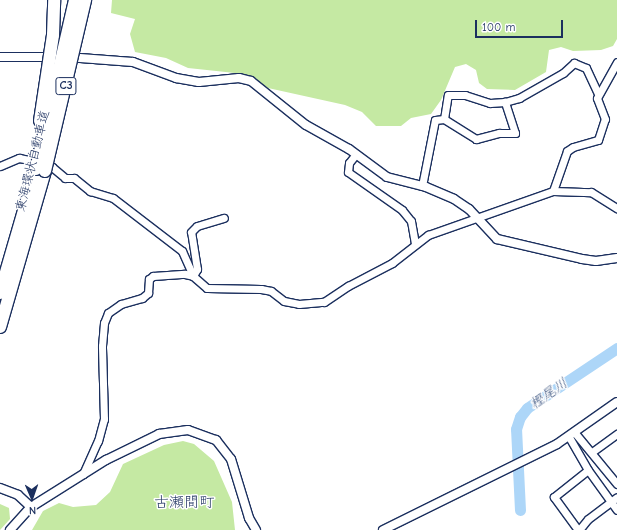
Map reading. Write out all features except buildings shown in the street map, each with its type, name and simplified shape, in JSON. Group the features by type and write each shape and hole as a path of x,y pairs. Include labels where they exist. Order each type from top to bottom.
{"highway":[{"path":"37,169 51,47 54,0"},
{"name":"東海環状自動車道","path":"0,327 75,0"},
{"name":"東海環状自動車道","path":"0,293 37,169 74,54 86,0"}],"street":[{"path":"0,57 117,59 147,66 190,81 245,79 256,84 306,125 356,154 387,177 422,186 454,199 478,218 498,239 596,261 617,258"},
{"path":"553,191 567,151 573,147 592,144 598,140 605,119 597,98 617,62"},
{"path":"444,119 448,95 464,95 490,103 505,102 519,98 578,63 586,68 598,94"},
{"path":"422,186 435,120 444,119 464,129 476,139 499,133 515,133 505,102"},
{"path":"356,154 349,163 348,172 402,210 411,221 415,244"},
{"path":"0,166 19,158 34,160 52,167 65,178 74,178 90,191 113,198 182,251 193,276 207,288 261,289 271,291 290,303 312,304 324,302 348,286 370,276 415,244 439,230 478,218 553,191 591,192 617,208"},
{"path":"193,276 197,269 191,232 197,226 224,218"},
{"path":"83,474 98,441 104,419 101,354 104,323 108,313 121,304 142,298 148,293 149,279 153,276 185,274 193,276"},
{"path":"384,530 547,449 572,435 617,402"},
{"path":"10,530 31,507 83,474 159,434 179,430 197,432 216,440 231,459 249,518 256,530"},
{"path":"592,452 617,434"},
{"path":"572,435 592,452 617,484"},
{"path":"572,435 588,470 614,499 617,510"},
{"path":"588,470 554,497 578,530 588,519 614,499"},
{"path":"0,488 18,495 31,507"}],"green space":[{"path":"112,0 617,0 617,39 613,46 601,50 573,51 561,47 549,50 546,72 515,90 487,89 479,83 476,70 466,64 455,67 441,100 431,114 411,118 401,126 376,126 362,112 345,105 268,88 235,73 188,68 166,58 135,52 130,34 135,19 111,13"},
{"path":"183,441 194,444 214,461 232,502 235,530 32,530 43,511 59,503 73,507 96,505 110,492 123,464 164,445"},
{"path":"0,504 9,508 10,519 0,530"}],"waterway":[{"name":"樫尾川","path":"520,510 516,429 520,417 527,408 617,348"}],"district":[{"name":"古瀬間町","path":"184,503"}]}
